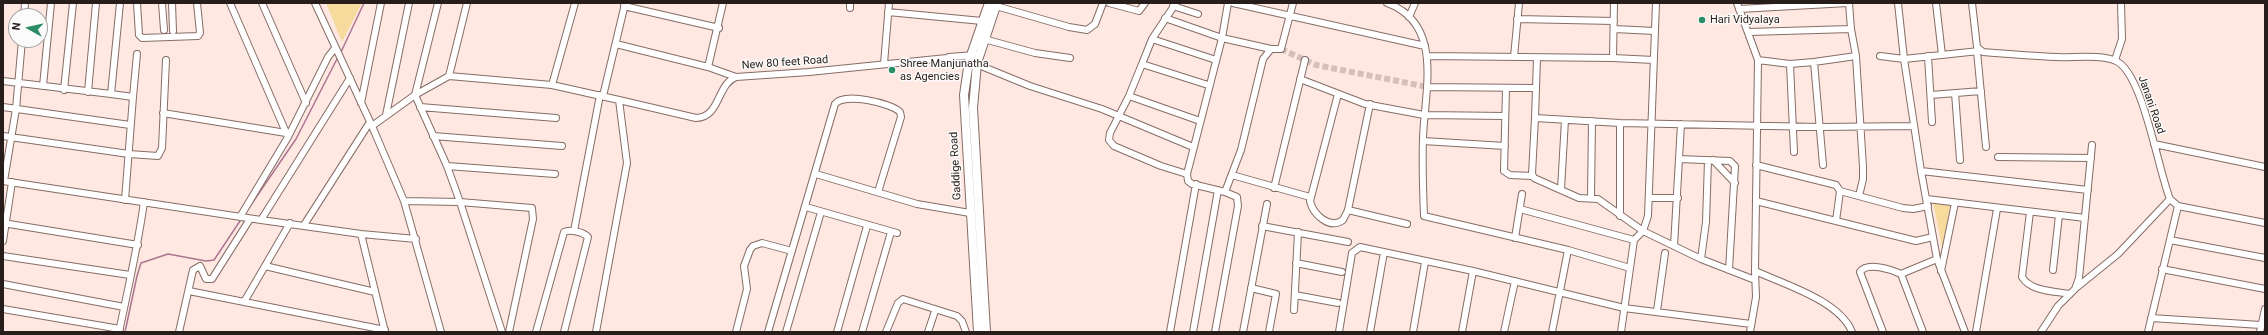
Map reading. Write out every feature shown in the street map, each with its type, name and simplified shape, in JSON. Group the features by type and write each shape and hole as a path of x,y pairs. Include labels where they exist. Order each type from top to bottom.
{"main road":[{"name":"Gaddige Road","path":"978,332 964,110 982,21 994,4"},
{"name":"Gaddige Road","path":"986,332 973,121 974,58 984,39 994,4"}],"street":[{"path":"43,86 51,3"},
{"path":"64,90 73,3"},
{"path":"88,92 96,3"},
{"path":"111,94 120,3"},
{"path":"137,3 139,35 142,38 198,36 200,33 197,3"},
{"path":"162,3 164,27 172,24"},
{"path":"172,3 172,31"},
{"path":"230,3 287,135"},
{"path":"262,3 306,104"},
{"path":"315,3 371,124 404,201 441,332"},
{"path":"361,104 381,3"},
{"path":"386,115 409,3"},
{"path":"438,3 415,95 447,166 502,332"},
{"path":"449,76 467,3"},
{"path":"552,85 575,3"},
{"path":"708,68 719,28 723,3"},
{"path":"884,64 889,3"},
{"path":"994,4 1069,27 1087,30 1095,24 1103,3"},
{"path":"1109,3 1136,11 1141,10 1145,3"},
{"path":"1215,332 1238,206 1237,197 1188,181 1187,174 1208,85 1222,38 1228,3"},
{"path":"1234,3 1425,46"},
{"path":"1165,18 1222,38 1271,49 1281,49 1293,3"},
{"path":"1388,3 1401,9 1409,17 1422,36 1428,56 1428,87 1424,115 1423,141 1424,216 1568,250 1630,268"},
{"path":"1409,17 1415,3"},
{"path":"1514,57 1519,3"},
{"path":"1613,58 1614,3"},
{"path":"1621,332 1634,240 1642,231 1648,216 1656,3"},
{"path":"1750,332 1750,324 1756,297 1756,126 1758,60 1749,32 1738,6 1849,3 1851,29 1856,56 1861,126 1863,179 1859,196"},
{"path":"1898,3 1904,59 1914,126 1937,259 1965,332"},
{"path":"1936,3 1942,55"},
{"path":"1972,3 1978,51 1986,147"},
{"path":"1880,56 1904,59 1978,51 2115,60 2122,39 2120,3"},
{"path":"574,232 602,95 625,4 719,28"},
{"path":"1187,174 1161,166 1110,144 1110,133 1129,96 1152,38 1174,5 1198,14"},
{"path":"888,12 982,21"},
{"path":"1517,19 1614,21"},
{"path":"1614,29 1655,31"},
{"path":"1749,32 1851,29"},
{"path":"1152,38 1216,60"},
{"path":"984,39 1035,53 1070,58"},
{"path":"616,44 708,68 736,77"},
{"path":"21,48 16,109 4,181 250,219 416,240"},
{"path":"240,217 306,104 328,57 335,48"},
{"path":"1225,192 1240,150 1263,60 1271,49"},
{"path":"125,200 137,54"},
{"path":"1428,56 1613,58 1654,60"},
{"path":"1758,60 1790,64 1856,56"},
{"path":"1928,56 1932,122"},
{"name":"New 80 feet Road","path":"619,100 702,118 716,106 727,82 736,77 809,72 948,58 974,58"},
{"path":"974,58 1030,86 1102,109 1193,147"},
{"path":"1533,176 1537,58"},
{"path":"3,136 129,154 160,155 162,148 166,60"},
{"path":"1274,188 1305,60"},
{"name":"Janani Road","path":"2115,60 2126,68 2133,79 2170,200"},
{"path":"1814,62 1823,164"},
{"path":"1142,64 1208,85"},
{"path":"1790,64 1794,152"},
{"path":"304,225 371,124 415,95 449,76 552,85 619,100 627,163 596,332"},
{"path":"261,220 350,78"},
{"path":"1300,79 1338,94 1370,104 1424,115 1505,116"},
{"path":"3,81 64,90 133,97"},
{"path":"1428,87 1535,88"},
{"path":"1506,88 1505,173 1510,176 1533,176 1582,199 1591,197 1612,208 1620,216 1642,231 1701,259 1755,280"},
{"path":"1931,94 1981,91"},
{"path":"1955,93 1960,160"},
{"path":"1338,94 1310,196 1314,212 1318,217 1331,223 1340,222 1343,220 1348,210 1370,104"},
{"path":"1129,96 1200,121"},
{"path":"768,332 838,101 857,98 898,110 901,117 878,192"},
{"path":"3,107 130,125"},
{"path":"420,107 556,118"},
{"path":"163,113 287,135"},
{"path":"1535,118 1620,123 1793,127 1914,126"},
{"path":"1561,189 1565,120"},
{"path":"1591,197 1592,122"},
{"path":"1620,123 1620,216"},
{"path":"1674,246 1678,198 1681,124"},
{"path":"433,136 562,146"},
{"path":"1423,141 1505,146"},
{"path":"2154,144 2265,167"},
{"path":"2072,291 2079,278 2092,145"},
{"path":"1998,157 2091,158"},
{"path":"1679,159 1734,162 1736,170 1736,183 1730,270"},
{"path":"1710,160 1736,183"},
{"path":"1701,259 1706,222 1710,160"},
{"path":"1756,165 1829,182 1836,185 1840,192 1836,221"},
{"path":"447,166 555,174"},
{"path":"1921,171 2088,190"},
{"path":"816,174 917,204 970,213"},
{"path":"1232,175 1274,188 1310,196"},
{"path":"3,241 4,223 12,182"},
{"path":"1170,332 1196,184"},
{"path":"1193,332 1218,190"},
{"path":"1840,192 1903,208 1913,209 1928,206"},
{"path":"1514,238 1522,194"},
{"path":"1649,198 1678,198"},
{"path":"1927,199 1997,209 2086,218"},
{"path":"2041,332 2058,306 2072,291 2118,254 2170,200 2178,206 2265,223"},
{"path":"404,201 460,202 530,206 534,210 509,332"},
{"path":"1756,201 1916,241 1933,237"},
{"path":"3,309 120,331 130,275 138,245 144,202"},
{"path":"1941,271 1955,203"},
{"path":"1243,332 1266,204"},
{"path":"2148,332 2178,206"},
{"path":"806,207 867,226 894,232 862,332"},
{"path":"1520,209 1634,240"},
{"path":"1976,332 1997,209"},
{"path":"1348,210 1407,224"},
{"path":"786,332 821,212"},
{"path":"2030,212 2022,277 2028,284 2040,289 2072,291"},
{"path":"2054,270 2059,216"},
{"path":"181,332 193,270 200,266 206,279 212,279 250,219"},
{"path":"4,223 138,245"},
{"path":"244,302 290,224"},
{"path":"837,332 867,226"},
{"path":"1262,226 1348,242"},
{"path":"536,332 564,232 567,231 588,237 564,332"},
{"path":"1294,310 1298,232"},
{"path":"189,291 385,331 361,234"},
{"path":"2170,240 2265,258"},
{"path":"736,332 747,289 744,266 750,250 753,246 762,243 792,251"},
{"path":"1339,332 1352,253 1360,247 1473,271 1624,308 1750,324"},
{"path":"1552,332 1568,250"},
{"path":"1370,332 1384,252"},
{"path":"1657,311 1665,253"},
{"path":"3,256 130,275"},
{"path":"1901,274 1937,259"},
{"path":"1413,332 1425,262"},
{"path":"1296,263 1342,272"},
{"path":"265,266 375,292"},
{"path":"1883,332 1860,272 1864,269 1886,267 1901,274 1923,332"},
{"path":"2162,269 2265,289"},
{"path":"1462,332 1473,271"},
{"path":"1755,271 1821,301 1839,312 1852,332"},
{"path":"1504,332 1514,281"},
{"path":"3,284 124,307"},
{"path":"1251,288 1276,294 1269,332"},
{"path":"1295,295 1338,303"},
{"path":"886,332 901,300 906,300 934,311 957,316 962,321 966,332"},
{"path":"2151,318 2261,329 2265,309"},
{"path":"928,331 934,311"}],"shaded area":[{"path":"326,3 362,3 342,42"},
{"path":"1933,202 1950,204 1943,252"}],"waterway":[{"path":"341,52 364,3"},
{"path":"246,212 296,139 338,57"},
{"path":"125,332 141,263 168,254 206,261 214,260 242,218"}],"tunnel":[{"path":"1281,49 1316,65 1428,87"}],"place":[{"name":"Hari Vidyalaya","path":"1702,20"},
{"name":"Shree Manjunatha as Agencies","path":"892,70"}]}
